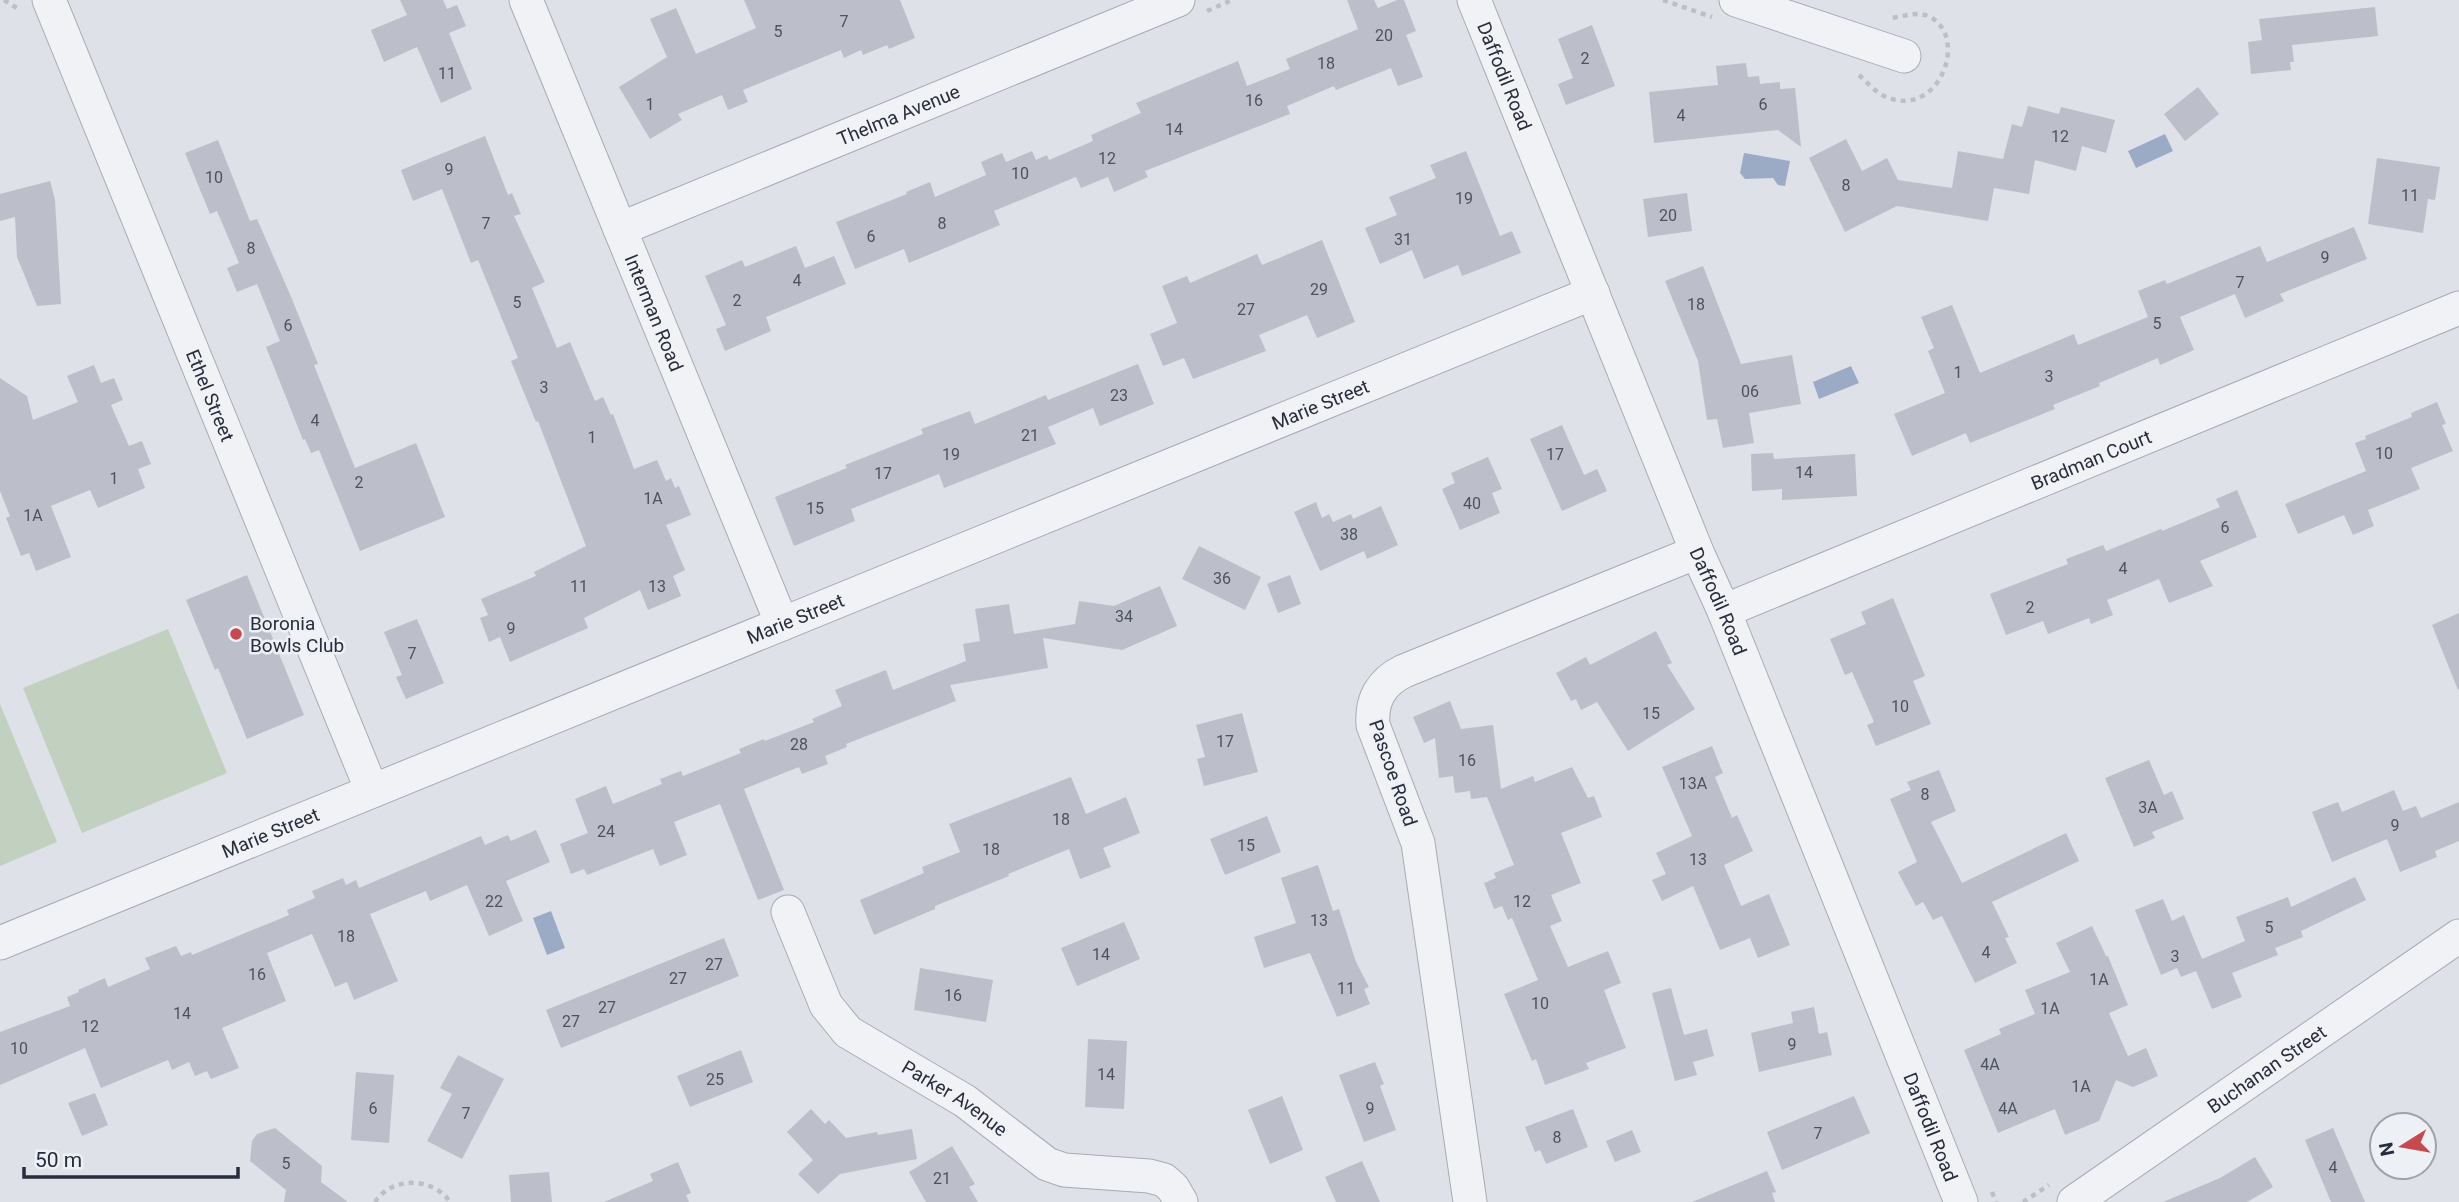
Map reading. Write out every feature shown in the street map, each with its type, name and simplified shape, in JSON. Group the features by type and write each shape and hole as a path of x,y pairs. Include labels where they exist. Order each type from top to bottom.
{"street":[{"name":"Ethel Street","path":"49,0 372,791"},
{"name":"Interman Road","path":"526,0 782,624"},
{"name":"Thelma Avenue","path":"620,229 1178,0"},
{"name":"Daffodil Road","path":"1474,0 1724,611 1961,1202"},
{"path":"1736,0 1904,56"},
{"name":"Marie Street","path":"0,943 1593,293"},
{"name":"Bradman Court","path":"1724,611 2459,308"},
{"name":"Pascoe Road","path":"1470,1202 1418,843 1377,739 1372,713 1374,701 1379,690 1395,675 1698,552"},
{"name":"Parker Avenue","path":"788,912 826,1005 848,1032 945,1088 1047,1164 1064,1170 1149,1176 1164,1180 1173,1188 1181,1202"},
{"name":"Buchanan Street","path":"2074,1202 2459,936"}],"path":[{"path":"375,1202 381,1192 390,1188 420,1183 441,1191 450,1202"}],"green space":[{"path":"168,629 227,773 82,833 23,688"},
{"path":"0,704 57,842 0,866"}],"water":[{"path":"2165,134 2173,151 2136,168 2128,151"},
{"path":"1744,153 1790,161 1785,186 1778,185 1773,178 1745,179 1740,173"},
{"path":"1851,366 1859,383 1819,399 1813,382"},
{"path":"551,911 565,948 547,955 533,918"}],"building":[{"path":"400,0 443,0 447,9 457,5 466,26 449,33 472,89 441,103 417,47 384,62 371,30 407,15"},
{"path":"744,0 900,0 915,38 889,49 887,45 863,55 861,50 844,58 841,50 743,90 748,102 728,110 722,95 678,114 682,120 650,139 619,87 667,57 650,19 676,8 696,54 756,28"},
{"path":"1347,0 1374,0 1378,8 1404,0 1416,31 1406,35 1423,77 1398,86 1391,68 1336,90 1334,86 1287,106 1290,114 1145,171 1148,177 1114,192 1108,177 1081,188 1076,177 994,211 1000,225 909,263 904,249 855,269 836,222 930,182 935,197 986,175 981,162 1002,153 1006,162 1032,151 1036,160 1047,155 1049,160 1093,141 1091,135 1141,113 1136,103 1238,61 1247,86 1290,69 1286,59 1358,29"},
{"path":"2375,7 2378,36 2292,45 2294,62 2290,62 2291,70 2251,74 2248,42 2262,40 2259,19"},
{"path":"1592,25 1615,86 1566,105 1558,84 1573,78 1558,39"},
{"path":"1746,63 1748,77 1759,76 1760,84 1780,82 1780,89 1795,88 1801,147 1778,130 1654,143 1649,92 1718,85 1716,66"},
{"path":"2198,87 2219,114 2185,141 2164,114"},
{"path":"2028,106 2059,114 2061,107 2115,120 2106,153 2082,146 2076,171 2035,160 2029,194 1994,188 1988,221 1897,206 1845,232 1809,158 1846,139 1862,171 1887,158 1898,180 1952,188 1958,151 2003,159 2012,124 2022,127"},
{"path":"485,136 508,195 512,193 521,214 514,216 545,282 532,288 557,348 570,342 595,401 603,397 611,415 613,414 634,469 657,460 666,481 671,478 675,488 679,486 691,515 666,525 685,570 673,576 681,596 648,610 640,590 584,618 588,628 510,662 500,637 489,642 480,618 488,615 481,599 536,576 534,572 586,546 538,421 536,422 511,361 518,358 478,260 471,263 442,189 413,201 401,170"},
{"path":"218,140 250,221 257,219 292,299 318,364 314,365 355,468 416,443 445,517 360,551 319,450 311,453 305,439 303,440 266,347 280,341 257,284 237,292 227,268 239,263 217,211 210,214 185,153"},
{"path":"1466,151 1500,236 1512,231 1521,253 1462,276 1458,265 1424,279 1412,250 1380,264 1365,228 1397,215 1389,197 1436,178 1430,165"},
{"path":"2377,158 2440,167 2435,200 2428,199 2423,233 2368,224"},
{"path":"50,181 55,200 61,304 37,306 17,257 15,217 0,221 0,194"},
{"path":"1687,193 1692,231 1648,237 1643,199"},
{"path":"2354,227 2367,259 2280,294 2284,301 2245,318 2235,294 2180,317 2194,350 2160,365 2158,358 2053,405 2055,409 1970,443 1966,433 1912,456 1894,414 1945,393 1928,351 1934,348 1921,317 1952,305 1980,373 2074,334 2078,345 2148,317 2138,291 2165,280 2167,284 2260,246 2267,262"},
{"path":"1322,240 1355,322 1317,338 1307,315 1259,335 1266,351 1193,379 1184,358 1163,366 1150,334 1177,323 1162,286 1187,276 1190,283 1257,254 1262,265"},
{"path":"796,246 805,268 834,256 846,284 766,317 771,331 725,351 716,329 726,325 705,276 742,260 745,267"},
{"path":"1703,266 1741,364 1792,355 1801,404 1749,413 1754,443 1723,448 1717,419 1707,420 1698,361 1665,281"},
{"path":"1138,364 1154,404 1100,426 1093,408 1048,427 1056,444 944,488 939,474 851,509 855,521 794,546 775,497 923,434 921,429 970,411 975,424 1046,395 1048,400"},
{"path":"94,365 101,383 114,378 123,400 111,405 129,446 142,441 151,464 138,469 145,488 98,508 90,490 51,506 71,557 36,571 29,553 21,556 6,518 10,516 0,491 0,378 27,396 33,420 78,402 67,376"},
{"path":"2437,402 2446,424 2442,425 2453,451 2411,468 2420,489 2368,510 2374,526 2353,535 2344,515 2298,534 2285,504 2366,471 2355,443 2366,439 2365,436 2412,417 2411,413"},
{"path":"1562,425 1584,475 1597,469 1607,491 1562,511 1530,439"},
{"path":"1773,453 1774,459 1855,454 1857,496 1782,500 1782,489 1752,491 1751,454"},
{"path":"1488,457 1502,489 1492,493 1500,513 1460,530 1442,489 1455,483 1451,473"},
{"path":"2237,490 2257,537 2200,561 2213,586 2169,603 2159,579 2107,600 2113,615 2091,624 2089,618 2048,634 2043,621 2006,635 1990,594 2068,564 2066,559 2103,545 2106,551 2220,507 2216,499"},
{"path":"1316,502 1322,518 1329,514 1333,522 1351,514 1353,519 1381,506 1398,545 1367,559 1364,551 1320,571 1294,512"},
{"path":"1199,546 1261,577 1245,610 1182,579"},
{"name":"Boronia Bowls Club","path":"247,575 304,715 247,739 186,600"},
{"path":"1290,575 1301,604 1278,613 1267,584"},
{"path":"1160,586 1177,626 1122,650 1043,638 1048,668 950,685 956,701 846,744 847,747 825,756 828,764 802,774 799,767 744,789 784,890 758,900 720,804 674,822 687,855 660,866 653,849 587,875 584,869 571,874 560,844 588,833 575,799 606,786 613,804 662,784 660,779 681,771 683,776 741,753 739,749 814,722 812,719 842,706 835,690 886,670 893,690 966,661 963,644 980,641 975,609 1009,604 1014,634 1075,624 1079,601 1114,606"},
{"path":"1893,598 1925,676 1913,681 1931,724 1876,746 1867,725 1874,722 1852,672 1845,675 1830,639 1866,624 1861,612"},
{"path":"2459,613 2459,689 2458,690 2432,625"},
{"path":"417,619 444,683 406,699 396,677 402,675 384,632"},
{"path":"1656,631 1672,663 1667,665 1695,709 1628,751 1597,702 1581,710 1576,699 1571,701 1556,673 1586,657 1590,665"},
{"path":"1450,701 1461,729 1493,725 1501,789 1533,776 1535,782 1572,767 1588,798 1594,796 1602,817 1561,833 1581,883 1551,895 1562,921 1550,926 1568,967 1608,951 1621,983 1604,990 1626,1048 1586,1063 1589,1069 1545,1085 1536,1059 1532,1061 1504,994 1538,980 1512,918 1508,920 1502,906 1494,909 1484,883 1496,878 1494,873 1514,865 1487,797 1471,799 1470,791 1455,793 1453,776 1439,778 1435,738 1424,743 1413,717"},
{"path":"1242,713 1258,772 1204,786 1197,759 1205,757 1196,725"},
{"path":"1712,746 1723,773 1715,777 1732,818 1737,815 1753,851 1724,865 1741,906 1769,894 1790,945 1758,958 1750,938 1720,950 1693,886 1662,901 1652,880 1666,874 1656,853 1692,836 1662,767"},
{"path":"2149,760 2164,795 2172,791 2184,819 2152,832 2155,838 2134,847 2105,778"},
{"path":"1939,770 1956,811 1931,822 1962,883 2066,833 2079,861 1992,902 2009,937 2005,938 2017,963 1975,983 1942,916 1933,920 1923,902 1916,906 1898,872 1917,862 1890,799 1911,790 1907,782"},
{"path":"1071,777 1086,814 1126,797 1140,833 1103,848 1111,867 1080,879 1069,849 874,935 860,900 924,873 922,867 960,852 949,824"},
{"path":"2394,790 2403,811 2416,806 2421,818 2459,802 2459,841 2435,851 2437,857 2400,872 2387,839 2332,862 2312,812 2338,802 2342,812"},
{"path":"1267,816 1281,852 1225,875 1210,839"},
{"path":"536,830 550,862 506,881 523,921 489,936 467,885 430,901 426,891 370,914 398,981 354,1000 347,982 335,987 312,934 267,953 286,1001 222,1028 239,1068 211,1079 207,1071 195,1076 189,1062 172,1070 168,1060 101,1088 85,1048 0,1085 0,1032 70,1006 67,997 105,978 108,987 150,969 145,958 176,946 181,956 191,952 192,955 289,915 287,910 315,898 312,891 343,878 346,885 356,880 359,888 481,836 485,845 508,835 511,841"},
{"path":"1318,865 1333,911 1339,909 1356,962 1369,987 1364,989 1370,1004 1337,1017 1310,953 1264,968 1254,937 1296,923 1281,878"},
{"path":"2355,877 2366,900 2301,931 2303,937 2275,948 2278,955 2232,973 2242,997 2212,1009 2196,971 2181,977 2177,968 2161,975 2135,910 2163,899 2172,921 2184,915 2202,959 2245,941 2236,917 2288,897 2291,907"},
{"path":"1124,922 1140,959 1077,986 1061,948"},
{"path":"2092,926 2108,956 2128,1005 2109,1013 2128,1056 2146,1048 2158,1076 2133,1087 2116,1080 2099,1121 2065,1135 2055,1109 1998,1133 1964,1050 2001,1034 1999,1029 2035,1014 2025,990 2070,972 2056,943"},
{"path":"724,938 739,976 561,1048 546,1010"},
{"path":"920,968 993,980 986,1022 914,1010"},
{"path":"1671,988 1684,1035 1707,1029 1714,1056 1693,1062 1697,1075 1675,1081 1652,993"},
{"path":"1814,1007 1819,1034 1827,1032 1832,1055 1759,1072 1751,1033 1793,1023 1791,1012"},
{"path":"1088,1039 1127,1041 1124,1109 1085,1107"},
{"path":"741,1050 753,1082 690,1107 677,1076"},
{"path":"458,1055 504,1079 462,1159 427,1141 452,1094 440,1088"},
{"path":"1375,1062 1384,1084 1380,1086 1396,1130 1364,1142 1339,1075"},
{"path":"356,1072 394,1075 389,1143 351,1140"},
{"path":"95,1093 108,1125 82,1136 68,1103"},
{"path":"1282,1096 1303,1150 1270,1164 1248,1110"},
{"path":"1854,1096 1870,1133 1782,1170 1767,1132"},
{"path":"811,1109 825,1124 829,1120 846,1138 912,1129 917,1159 840,1174 818,1194 798,1174 813,1160 787,1132"},
{"path":"1573,1109 1588,1147 1546,1164 1540,1150 1535,1152 1525,1127"},
{"path":"275,1128 322,1166 321,1182 348,1202 284,1202 286,1190 250,1161 252,1141 257,1134"},
{"path":"2333,1128 2365,1202 2331,1202 2305,1140"},
{"path":"1632,1130 1641,1152 1615,1162 1606,1141"},
{"path":"952,1146 975,1184 969,1187 978,1202 926,1202 909,1172"},
{"path":"2255,1157 2273,1187 2247,1202 2163,1202 2220,1178"},
{"path":"1362,1161 1380,1202 1336,1202 1325,1177"},
{"path":"678,1162 691,1193 686,1195 689,1202 604,1202 653,1181 650,1174"},
{"path":"1767,1171 1776,1192 1772,1193 1775,1202 1692,1202"},
{"path":"549,1172 552,1202 511,1202 509,1175"}],"place":[{"name":"Boronia Bowls Club","path":"236,634"}]}
